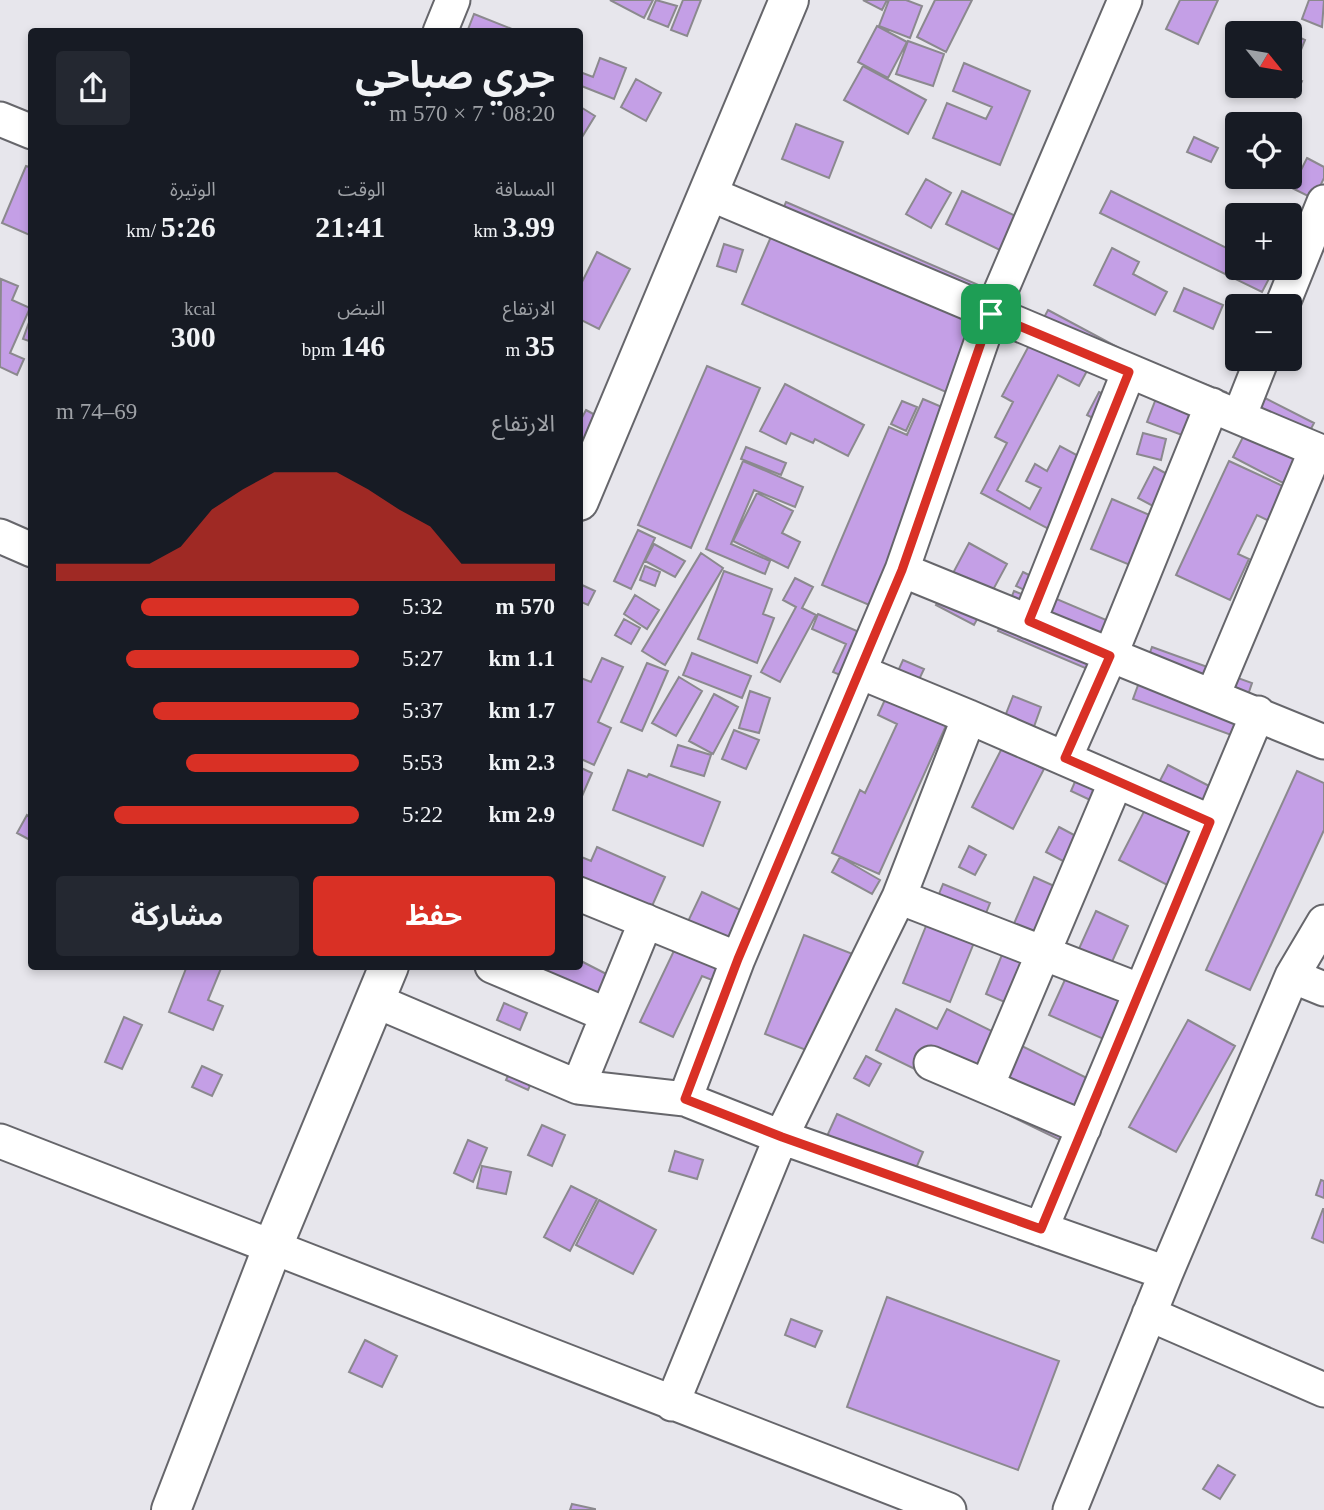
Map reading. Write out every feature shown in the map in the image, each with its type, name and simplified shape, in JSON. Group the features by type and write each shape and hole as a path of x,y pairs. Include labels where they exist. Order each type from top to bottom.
{"main road":[{"path":"583,491 789,0"},
{"path":"171,1510 273,1246 388,970"}],"street":[{"path":"442,28 453,0"},
{"path":"685,1099 738,959 902,570 991,314 1125,0"},
{"path":"0,119 28,130"},
{"path":"708,193 1320,452 1213,695"},
{"path":"1287,294 1324,202"},
{"path":"1065,758 1110,656 1226,411 1254,371"},
{"path":"1029,621 1129,372"},
{"path":"0,536 28,548"},
{"path":"902,570 1324,742"},
{"path":"860,672 1210,822"},
{"path":"1041,1229 1258,713"},
{"path":"672,1404 782,1137 899,897 969,717"},
{"path":"987,1086 1116,781"},
{"path":"583,896 738,959"},
{"path":"899,897 1141,991"},
{"path":"579,1087 646,922"},
{"path":"1070,1510 1166,1273 1293,976 1324,922"},
{"path":"501,970 607,1015"},
{"path":"1293,976 1324,989"},
{"path":"376,1001 579,1087 685,1099 782,1137 1166,1273"},
{"path":"931,1063 1084,1128"},
{"path":"0,1141 949,1510"},
{"path":"1149,1314 1324,1390"}],"building":[{"path":"610,0 653,0 644,18"},
{"path":"656,0 677,6 668,27 648,19"},
{"path":"683,0 701,0 687,36 671,30"},
{"path":"863,0 887,0 882,10"},
{"path":"889,0 906,0 922,6 910,38 879,26"},
{"path":"935,0 972,0 946,52 917,37"},
{"path":"1180,0 1218,0 1198,44 1166,29"},
{"path":"1309,0 1324,0 1322,27 1302,19"},
{"path":"474,14 509,28 469,28"},
{"path":"877,26 907,42 888,78 858,62"},
{"path":"908,41 944,54 933,86 896,74"},
{"path":"600,58 626,68 614,99 583,87 583,73 593,77"},
{"path":"964,63 1030,91 1000,165 933,138 947,103 986,119 992,107 953,91"},
{"path":"863,66 926,100 908,134 844,100"},
{"path":"636,79 661,93 646,121 621,107"},
{"path":"583,108 595,116 583,136"},
{"path":"796,124 843,142 829,178 782,159"},
{"path":"1194,137 1218,148 1211,162 1187,152"},
{"path":"1307,158 1324,167 1324,178 1314,199 1294,189 1302,189 1302,168"},
{"path":"26,166 28,167 28,234 2,223"},
{"path":"926,179 951,193 931,228 906,214"},
{"path":"962,191 1022,219 1006,253 946,224"},
{"path":"1111,191 1225,247 1225,274 1100,213"},
{"path":"786,202 997,293 953,395 742,304"},
{"path":"724,244 743,250 736,272 717,266"},
{"path":"1112,248 1139,262 1133,274 1167,292 1155,315 1094,285"},
{"path":"597,252 630,269 599,329 583,321 583,280"},
{"path":"1,279 18,286 12,300 28,307 28,312 10,353 24,359 17,375 0,367"},
{"path":"1237,280 1268,280 1262,292"},
{"path":"1184,288 1223,305 1213,329 1174,311"},
{"path":"1048,310 1138,358 1088,369 1079,386 1058,375 997,490 1030,509 1041,488 1026,481 1035,464 1047,471 1060,446 1097,466 1060,535 981,493 1007,443 995,437 1013,402 1002,396"},
{"path":"28,325 28,341 23,339"},
{"path":"707,366 760,388 691,548 638,525"},
{"path":"1167,370 1226,392 1206,444 1147,422"},
{"path":"785,384 864,425 848,456 815,439 813,443 791,433 786,444 760,431"},
{"path":"1099,392 1118,402 1106,425 1087,415"},
{"path":"1263,397 1314,423 1283,483 1233,457"},
{"path":"923,399 963,416 881,610 822,585 889,427 907,435"},
{"path":"902,401 917,407 906,431 891,424"},
{"path":"586,410 597,416 583,440 583,416"},
{"path":"1143,433 1166,439 1161,460 1137,454"},
{"path":"746,447 786,463 781,475 741,459"},
{"path":"743,461 803,487 795,507 754,490 731,544 770,561 765,574 706,549"},
{"path":"1229,461 1285,487 1269,521 1257,515 1238,554 1249,559 1230,600 1176,575"},
{"path":"1154,467 1184,483 1168,514 1138,498"},
{"path":"757,493 793,511 782,533 800,542 788,568 733,541"},
{"path":"1112,499 1173,525 1152,574 1091,549"},
{"path":"638,530 655,538 631,589 614,581"},
{"path":"969,543 1007,564 974,625 936,605"},
{"path":"654,544 685,561 675,577 645,561"},
{"path":"701,553 723,568 665,665 642,651"},
{"path":"645,566 660,572 655,586 640,580"},
{"path":"724,571 772,589 763,614 774,618 757,663 698,639"},
{"path":"1023,572 1039,580 1032,594 1016,586"},
{"path":"795,578 813,587 802,608 816,615 780,682 761,672 796,607 783,600"},
{"path":"583,585 595,591 588,605 583,603"},
{"path":"1014,591 1049,605 1052,597 1118,625 1097,673 998,631"},
{"path":"635,595 659,610 647,629 624,614"},
{"path":"818,614 866,635 847,678 833,672 846,644 812,629"},
{"path":"624,619 640,628 631,644 615,635"},
{"path":"1152,647 1252,683 1234,736 1133,699"},
{"path":"692,653 751,676 742,698 683,675"},
{"path":"602,658 623,667 598,722 611,728 594,765 583,760 583,679 591,682"},
{"path":"903,660 924,669 914,690 954,708 879,874 832,853 860,790 865,793 897,724 878,715"},
{"path":"647,663 668,671 642,731 621,722"},
{"path":"679,677 702,691 676,736 652,723"},
{"path":"750,691 770,698 759,733 739,728"},
{"path":"714,694 738,707 713,754 689,741"},
{"path":"1013,696 1041,707 1031,735 1002,724"},
{"path":"734,730 759,740 746,769 722,759"},
{"path":"678,745 711,755 704,776 671,766"},
{"path":"1002,748 1044,769 1013,829 972,807"},
{"path":"1086,756 1103,806 1071,791"},
{"path":"1168,765 1225,794 1175,889 1119,860"},
{"path":"583,769 592,773 583,794"},
{"path":"628,770 647,777 649,774 720,802 703,846 613,810"},
{"path":"1297,771 1324,783 1324,830 1250,990 1206,970"},
{"path":"27,815 28,839 17,833"},
{"path":"1059,827 1091,844 1078,869 1046,852"},
{"path":"969,846 986,855 975,875 959,867"},
{"path":"597,847 665,877 640,933 583,908 583,858 591,861"},
{"path":"840,857 880,880 872,894 832,872"},
{"path":"1034,877 1070,893 1046,949 1010,933"},
{"path":"943,884 990,903 950,1002 903,983"},
{"path":"702,892 745,912 712,980 702,976 673,1037 640,1022"},
{"path":"1096,911 1128,926 1103,982 1136,997 1115,1044 1049,1015"},
{"path":"804,935 863,958 824,1057 765,1034"},
{"path":"1008,940 1037,952 1014,1006 986,994"},
{"path":"583,962 622,982 605,1014 539,979 544,970 583,970"},
{"path":"185,970 220,970 208,1000 223,1006 213,1030 169,1012"},
{"path":"504,1003 527,1013 520,1030 497,1020"},
{"path":"896,1009 937,1029 947,1009 1097,1083 1068,1144 876,1050"},
{"path":"124,1017 142,1025 122,1069 105,1062"},
{"path":"1188,1020 1235,1046 1176,1152 1129,1127"},
{"path":"519,1051 541,1061 528,1090 506,1080"},
{"path":"866,1056 881,1064 869,1086 854,1078"},
{"path":"202,1066 222,1075 212,1096 192,1087"},
{"path":"837,1114 923,1152 905,1194 818,1156"},
{"path":"542,1125 565,1135 552,1166 528,1155"},
{"path":"468,1140 487,1148 473,1182 454,1173"},
{"path":"675,1151 703,1160 697,1179 669,1171"},
{"path":"482,1166 511,1172 506,1194 477,1188"},
{"path":"1321,1180 1324,1181 1324,1198 1316,1195"},
{"path":"571,1186 597,1199 570,1251 544,1237"},
{"path":"599,1200 656,1230 633,1274 576,1245"},
{"path":"1324,1209 1324,1243 1312,1238"},
{"path":"887,1297 1059,1361 1018,1470 847,1407"},
{"path":"791,1319 822,1331 815,1347 785,1335"},
{"path":"365,1340 397,1356 382,1387 349,1372"},
{"path":"1218,1465 1235,1475 1220,1499 1203,1489"},
{"path":"572,1504 595,1509 595,1510 570,1510"}],"route":[{"path":"991,314 1129,372 1029,621 1110,656 1065,758 1210,822 1041,1229 782,1137 685,1099 738,959 902,570 991,314"}]}
